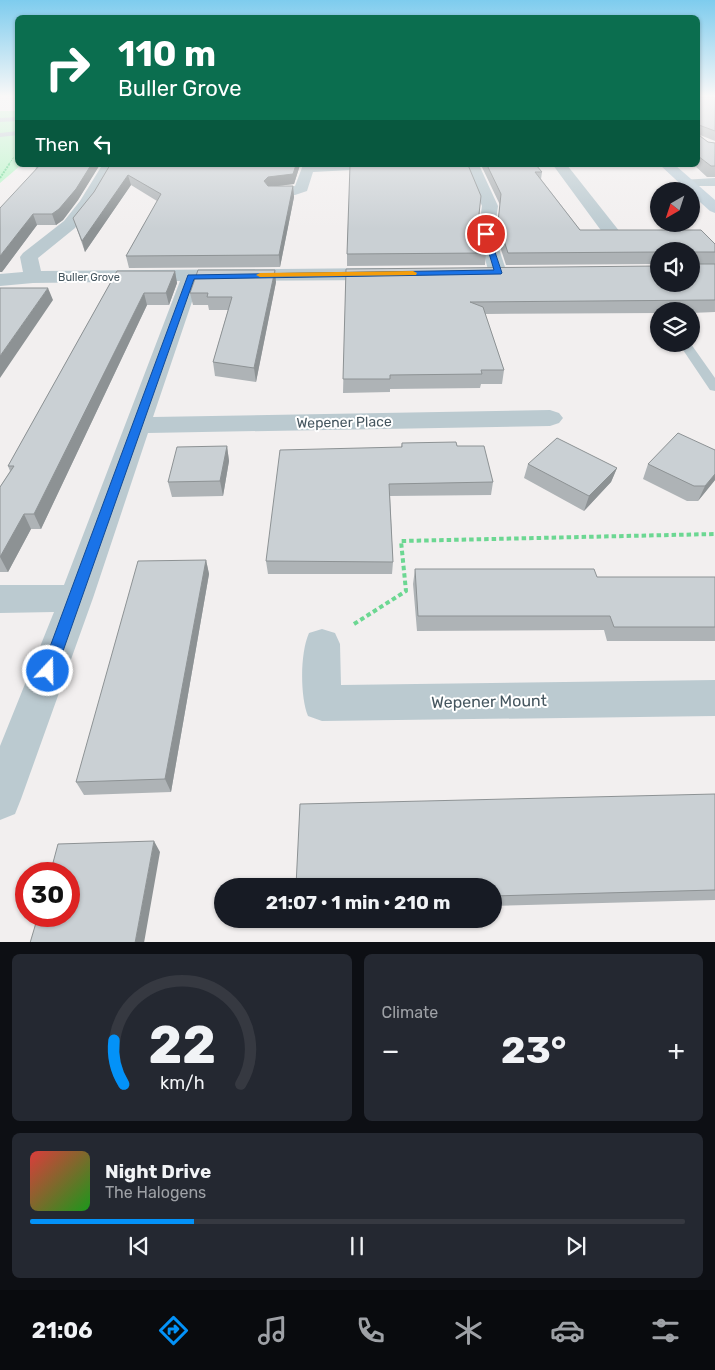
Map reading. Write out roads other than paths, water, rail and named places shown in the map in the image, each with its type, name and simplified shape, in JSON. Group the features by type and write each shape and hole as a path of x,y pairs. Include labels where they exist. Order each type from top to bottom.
{"main road":[{"path":"669,167 686,182"},
{"path":"700,195 715,208"}],"street":[{"path":"274,192 295,192 302,188 306,167"},
{"path":"473,167 490,206 486,234 498,273"},
{"path":"562,167 614,236"},
{"path":"33,277 29,257 36,248 63,232 88,202 106,170"},
{"path":"700,183 715,182"},
{"path":"479,273 517,272"},
{"name":"Buller Grove","path":"0,280 33,277 402,273"},
{"path":"0,798 76,598 191,276"},
{"name":"Wepener Place","path":"138,425 550,418"},
{"path":"0,599 76,598"},
{"name":"Wepener Mount","path":"322,644 322,703 715,698"}],"lane":[{"path":"691,352 715,387"}]}
